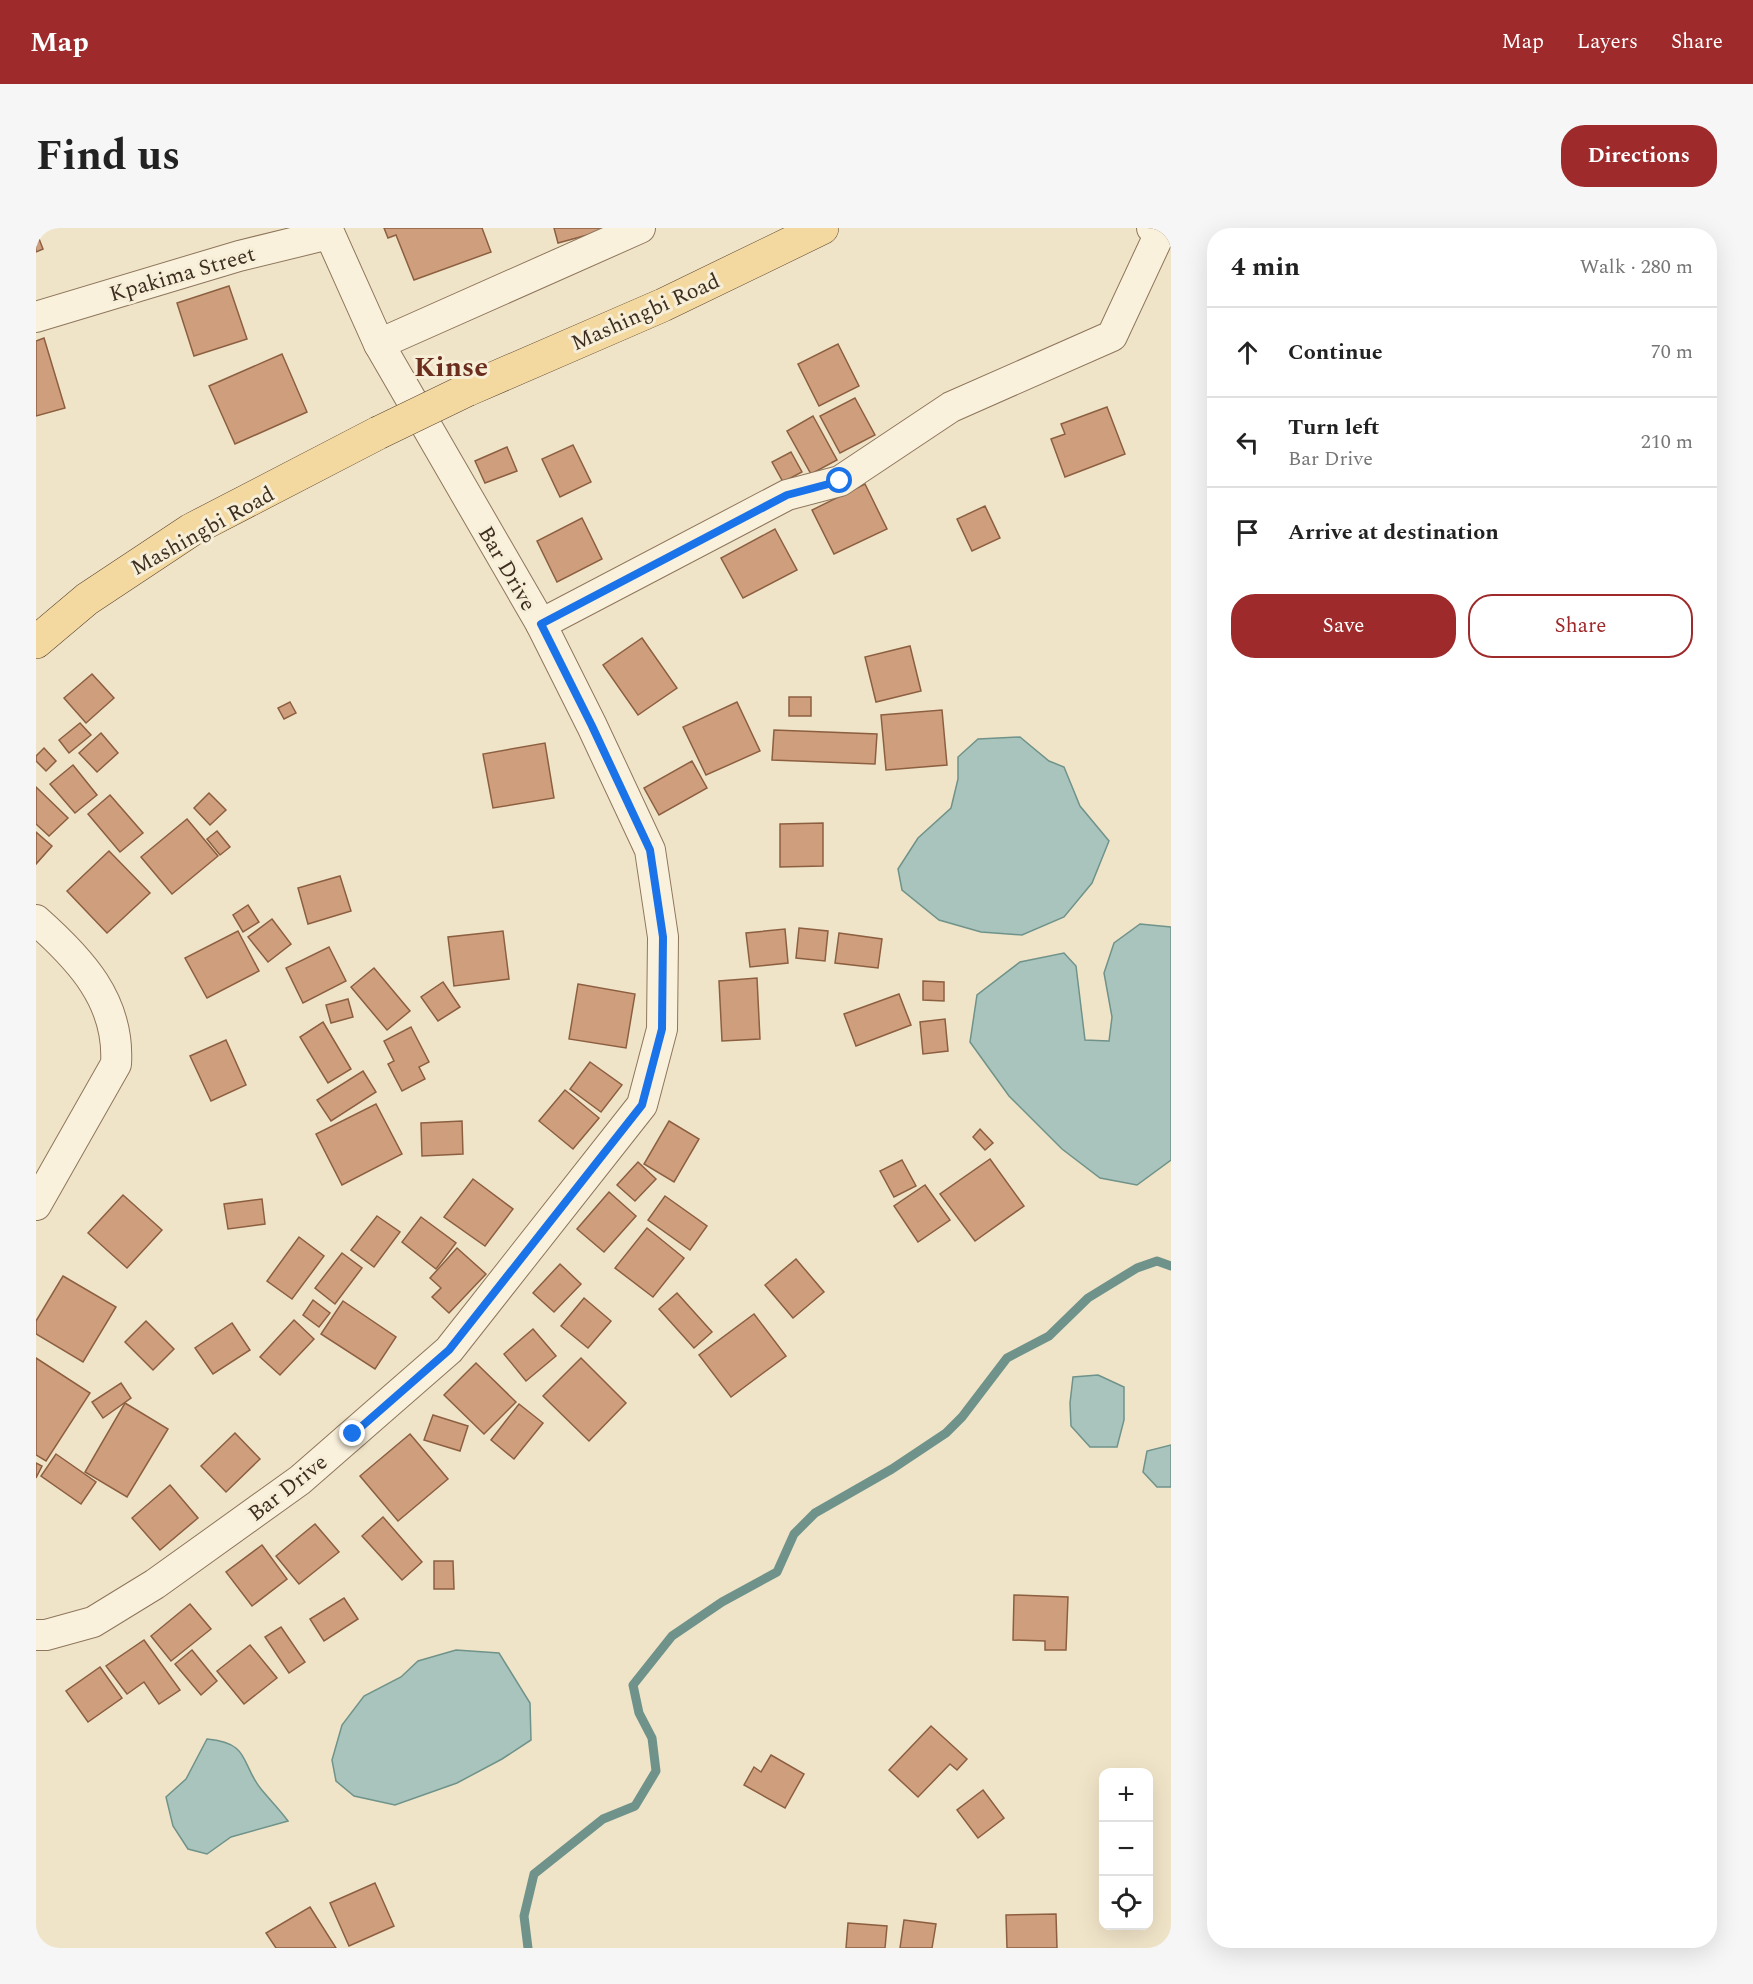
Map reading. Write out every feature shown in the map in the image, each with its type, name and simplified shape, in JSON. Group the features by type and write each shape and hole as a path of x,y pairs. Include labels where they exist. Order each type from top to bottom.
{"main road":[{"name":"Mashingbi Road","path":"36,642 87,599 191,530 378,433 467,390 663,304 822,228"}],"street":[{"path":"379,344 640,228"},
{"path":"541,624 787,495 840,481 951,407 1112,336 1159,234 1152,228"},
{"name":"Bar Drive","path":"36,1635 46,1635 93,1622 156,1584 300,1480 449,1350 642,1105 662,1029 663,937 650,850 541,624 379,344 328,231"},
{"name":"Kpakima Street","path":"36,317 328,231"},
{"path":"36,920 58,939 97,987 112,1017 118,1039 116,1064 36,1205"}],"water":[{"path":"1020,737 1049,761 1064,767 1080,806 1109,841 1092,883 1064,917 1022,935 981,932 939,920 902,890 898,869 918,838 951,808 958,779 958,757 978,739"},
{"path":"1140,924 1171,927 1171,1160 1137,1185 1100,1178 1062,1149 1009,1096 970,1042 977,995 1020,962 1064,953 1076,966 1085,1040 1109,1041 1112,1017 1104,973 1114,943"},
{"path":"1098,1375 1124,1387 1124,1420 1117,1447 1090,1447 1071,1426 1070,1403 1073,1377"},
{"path":"1171,1445 1171,1487 1157,1487 1143,1472 1147,1451"},
{"path":"456,1650 499,1653 530,1703 531,1740 502,1759 457,1783 395,1805 354,1796 336,1781 332,1760 342,1725 364,1696 401,1677 418,1661"},
{"path":"207,1739 221,1741 238,1750 254,1780 288,1821 231,1837 207,1854 188,1849 173,1826 166,1797 186,1779"}],"building":[{"path":"384,228 482,228 491,252 414,280 396,235 388,238"},
{"path":"554,228 601,228 602,231 558,243"},
{"path":"36,231 43,249 36,252"},
{"path":"229,286 247,339 194,356 177,303"},
{"path":"44,338 65,408 36,416 36,341"},
{"path":"838,344 859,386 819,406 798,364"},
{"path":"282,354 307,412 235,444 209,386"},
{"path":"855,398 875,435 840,453 820,416"},
{"path":"1107,407 1125,454 1065,477 1051,439 1065,434 1061,424"},
{"path":"813,416 837,460 811,474 787,431"},
{"path":"573,445 591,482 560,497 542,459"},
{"path":"507,447 517,471 485,483 475,461"},
{"path":"791,452 802,472 783,482 772,462"},
{"path":"865,484 887,529 834,554 812,510"},
{"path":"985,506 1000,538 972,551 957,519"},
{"path":"582,518 602,559 557,582 537,541"},
{"path":"775,529 797,570 743,598 721,558"},
{"path":"642,638 677,688 638,715 603,665"},
{"path":"910,646 921,691 876,702 865,657"},
{"path":"92,674 114,698 86,723 64,698"},
{"path":"789,697 811,697 811,716 789,716"},
{"path":"290,702 296,713 284,719 278,708"},
{"path":"737,702 760,751 706,775 683,727"},
{"path":"942,710 947,765 886,770 881,715"},
{"path":"80,723 91,735 69,753 59,740"},
{"path":"774,730 877,734 875,764 772,760"},
{"path":"101,733 118,753 97,772 79,753"},
{"path":"545,743 554,798 493,808 483,754"},
{"path":"44,748 56,761 46,771 36,761 36,756"},
{"path":"692,761 707,788 659,815 644,788"},
{"path":"73,765 97,795 75,813 50,784"},
{"path":"36,787 68,818 49,836 36,824"},
{"path":"209,793 226,810 210,825 194,808"},
{"path":"110,795 143,833 120,852 88,814"},
{"path":"187,819 218,856 172,894 141,857"},
{"path":"823,823 823,866 780,867 780,824"},
{"path":"217,831 230,847 220,855 207,839"},
{"path":"36,832 52,846 36,864"},
{"path":"109,851 150,893 107,933 67,891"},
{"path":"340,876 351,911 308,924 298,888"},
{"path":"248,905 259,922 243,932 233,915"},
{"path":"272,919 291,944 268,962 248,937"},
{"path":"799,928 828,931 825,961 796,958"},
{"path":"785,929 788,963 750,967 746,933"},
{"path":"238,931 259,971 207,998 185,958"},
{"path":"503,931 509,979 454,986 448,937"},
{"path":"839,933 882,939 878,968 835,963"},
{"path":"329,947 346,981 303,1003 286,968"},
{"path":"374,968 410,1011 387,1030 351,987"},
{"path":"757,978 760,1039 722,1041 719,981"},
{"path":"923,981 944,982 944,1001 923,1000"},
{"path":"443,982 460,1007 438,1021 421,997"},
{"path":"578,984 635,994 626,1048 569,1039"},
{"path":"899,994 911,1025 856,1046 844,1014"},
{"path":"348,999 353,1017 331,1023 326,1005"},
{"path":"945,1019 948,1051 923,1054 920,1022"},
{"path":"323,1022 351,1069 328,1083 300,1037"},
{"path":"411,1027 429,1062 419,1067 425,1079 402,1091 388,1064 394,1061 384,1041"},
{"path":"226,1040 246,1085 211,1101 190,1056"},
{"path":"590,1062 622,1085 601,1112 570,1089"},
{"path":"363,1071 376,1092 331,1121 317,1100"},
{"path":"565,1090 599,1118 573,1149 539,1121"},
{"path":"376,1104 402,1154 342,1185 316,1134"},
{"path":"462,1121 463,1154 422,1156 421,1123"},
{"path":"669,1121 699,1139 674,1182 644,1164"},
{"path":"980,1129 993,1143 985,1150 973,1137"},
{"path":"990,1159 1024,1206 975,1241 940,1194"},
{"path":"902,1160 916,1186 894,1197 880,1171"},
{"path":"638,1162 656,1179 635,1201 617,1185"},
{"path":"473,1179 513,1209 485,1246 444,1217"},
{"path":"925,1185 950,1220 918,1242 894,1206"},
{"path":"609,1192 636,1216 604,1252 577,1229"},
{"path":"123,1195 162,1230 127,1268 88,1233"},
{"path":"665,1196 707,1226 690,1250 648,1220"},
{"path":"262,1199 265,1224 228,1229 224,1204"},
{"path":"377,1216 400,1232 374,1267 351,1250"},
{"path":"421,1217 456,1243 436,1269 402,1242"},
{"path":"647,1228 684,1258 653,1297 615,1268"},
{"path":"299,1237 324,1256 292,1299 267,1281"},
{"path":"457,1248 486,1274 449,1313 432,1297 441,1288 430,1278"},
{"path":"342,1253 362,1268 335,1304 315,1288"},
{"path":"796,1259 824,1292 793,1318 765,1285"},
{"path":"560,1264 581,1284 554,1312 533,1293"},
{"path":"63,1276 116,1307 83,1362 36,1334 36,1321"},
{"path":"677,1293 712,1332 694,1348 659,1309"},
{"path":"584,1298 611,1321 588,1348 561,1326"},
{"path":"313,1300 330,1313 319,1327 303,1315"},
{"path":"343,1301 396,1337 375,1369 321,1334"},
{"path":"754,1314 786,1356 731,1397 699,1355"},
{"path":"294,1320 314,1339 280,1375 260,1357"},
{"path":"146,1321 174,1349 153,1370 125,1342"},
{"path":"232,1323 250,1350 213,1374 195,1348"},
{"path":"533,1329 556,1356 526,1381 504,1354"},
{"path":"36,1358 90,1393 46,1461 36,1455"},
{"path":"581,1358 626,1403 589,1441 543,1396"},
{"path":"476,1363 516,1402 484,1434 444,1395"},
{"path":"121,1383 131,1398 103,1418 92,1402"},
{"path":"125,1403 168,1429 127,1497 85,1472"},
{"path":"519,1404 543,1423 514,1459 491,1440"},
{"path":"433,1415 468,1426 460,1451 424,1440"},
{"path":"235,1433 260,1459 226,1492 201,1466"},
{"path":"410,1434 448,1479 398,1521 360,1476"},
{"path":"56,1454 96,1482 81,1504 41,1476"},
{"path":"36,1463 42,1466 36,1478"},
{"path":"170,1485 198,1518 160,1550 132,1518"},
{"path":"383,1517 422,1562 402,1580 362,1536"},
{"path":"315,1524 339,1552 299,1584 276,1556"},
{"path":"262,1545 287,1579 252,1606 226,1572"},
{"path":"434,1561 453,1561 454,1589 434,1589"},
{"path":"1014,1595 1068,1597 1066,1650 1045,1650 1045,1641 1013,1640"},
{"path":"344,1598 358,1619 324,1641 310,1619"},
{"path":"190,1604 211,1629 171,1661 151,1636"},
{"path":"281,1627 305,1662 289,1673 265,1637"},
{"path":"144,1640 180,1690 159,1704 144,1682 127,1694 106,1666"},
{"path":"250,1645 277,1678 244,1704 217,1671"},
{"path":"192,1650 217,1681 201,1695 175,1664"},
{"path":"100,1667 122,1698 88,1722 66,1691"},
{"path":"931,1726 967,1759 957,1770 950,1764 918,1797 889,1770"},
{"path":"771,1755 804,1774 785,1808 744,1785 754,1767 761,1772"},
{"path":"983,1790 1004,1818 978,1838 957,1810"},
{"path":"375,1883 394,1926 349,1946 330,1903"},
{"path":"310,1907 336,1948 276,1948 266,1933"},
{"path":"1056,1914 1057,1948 1007,1948 1006,1915"},
{"path":"904,1920 936,1924 932,1948 900,1948"},
{"path":"848,1923 887,1926 885,1948 846,1948"}],"waterway":[{"path":"528,1948 524,1916 534,1874 603,1819 635,1806 656,1771 652,1738 639,1713 633,1685 672,1636 722,1602 777,1572 794,1534 815,1513 892,1469 946,1433 962,1417 1007,1358 1049,1336 1088,1298 1137,1268 1157,1261 1171,1266"}],"district":[{"name":"Kinse","path":"451,366"}],"route":[{"path":"353,1434 449,1350 642,1105 662,1029 663,937 650,850 541,624 787,495 840,481"}]}
